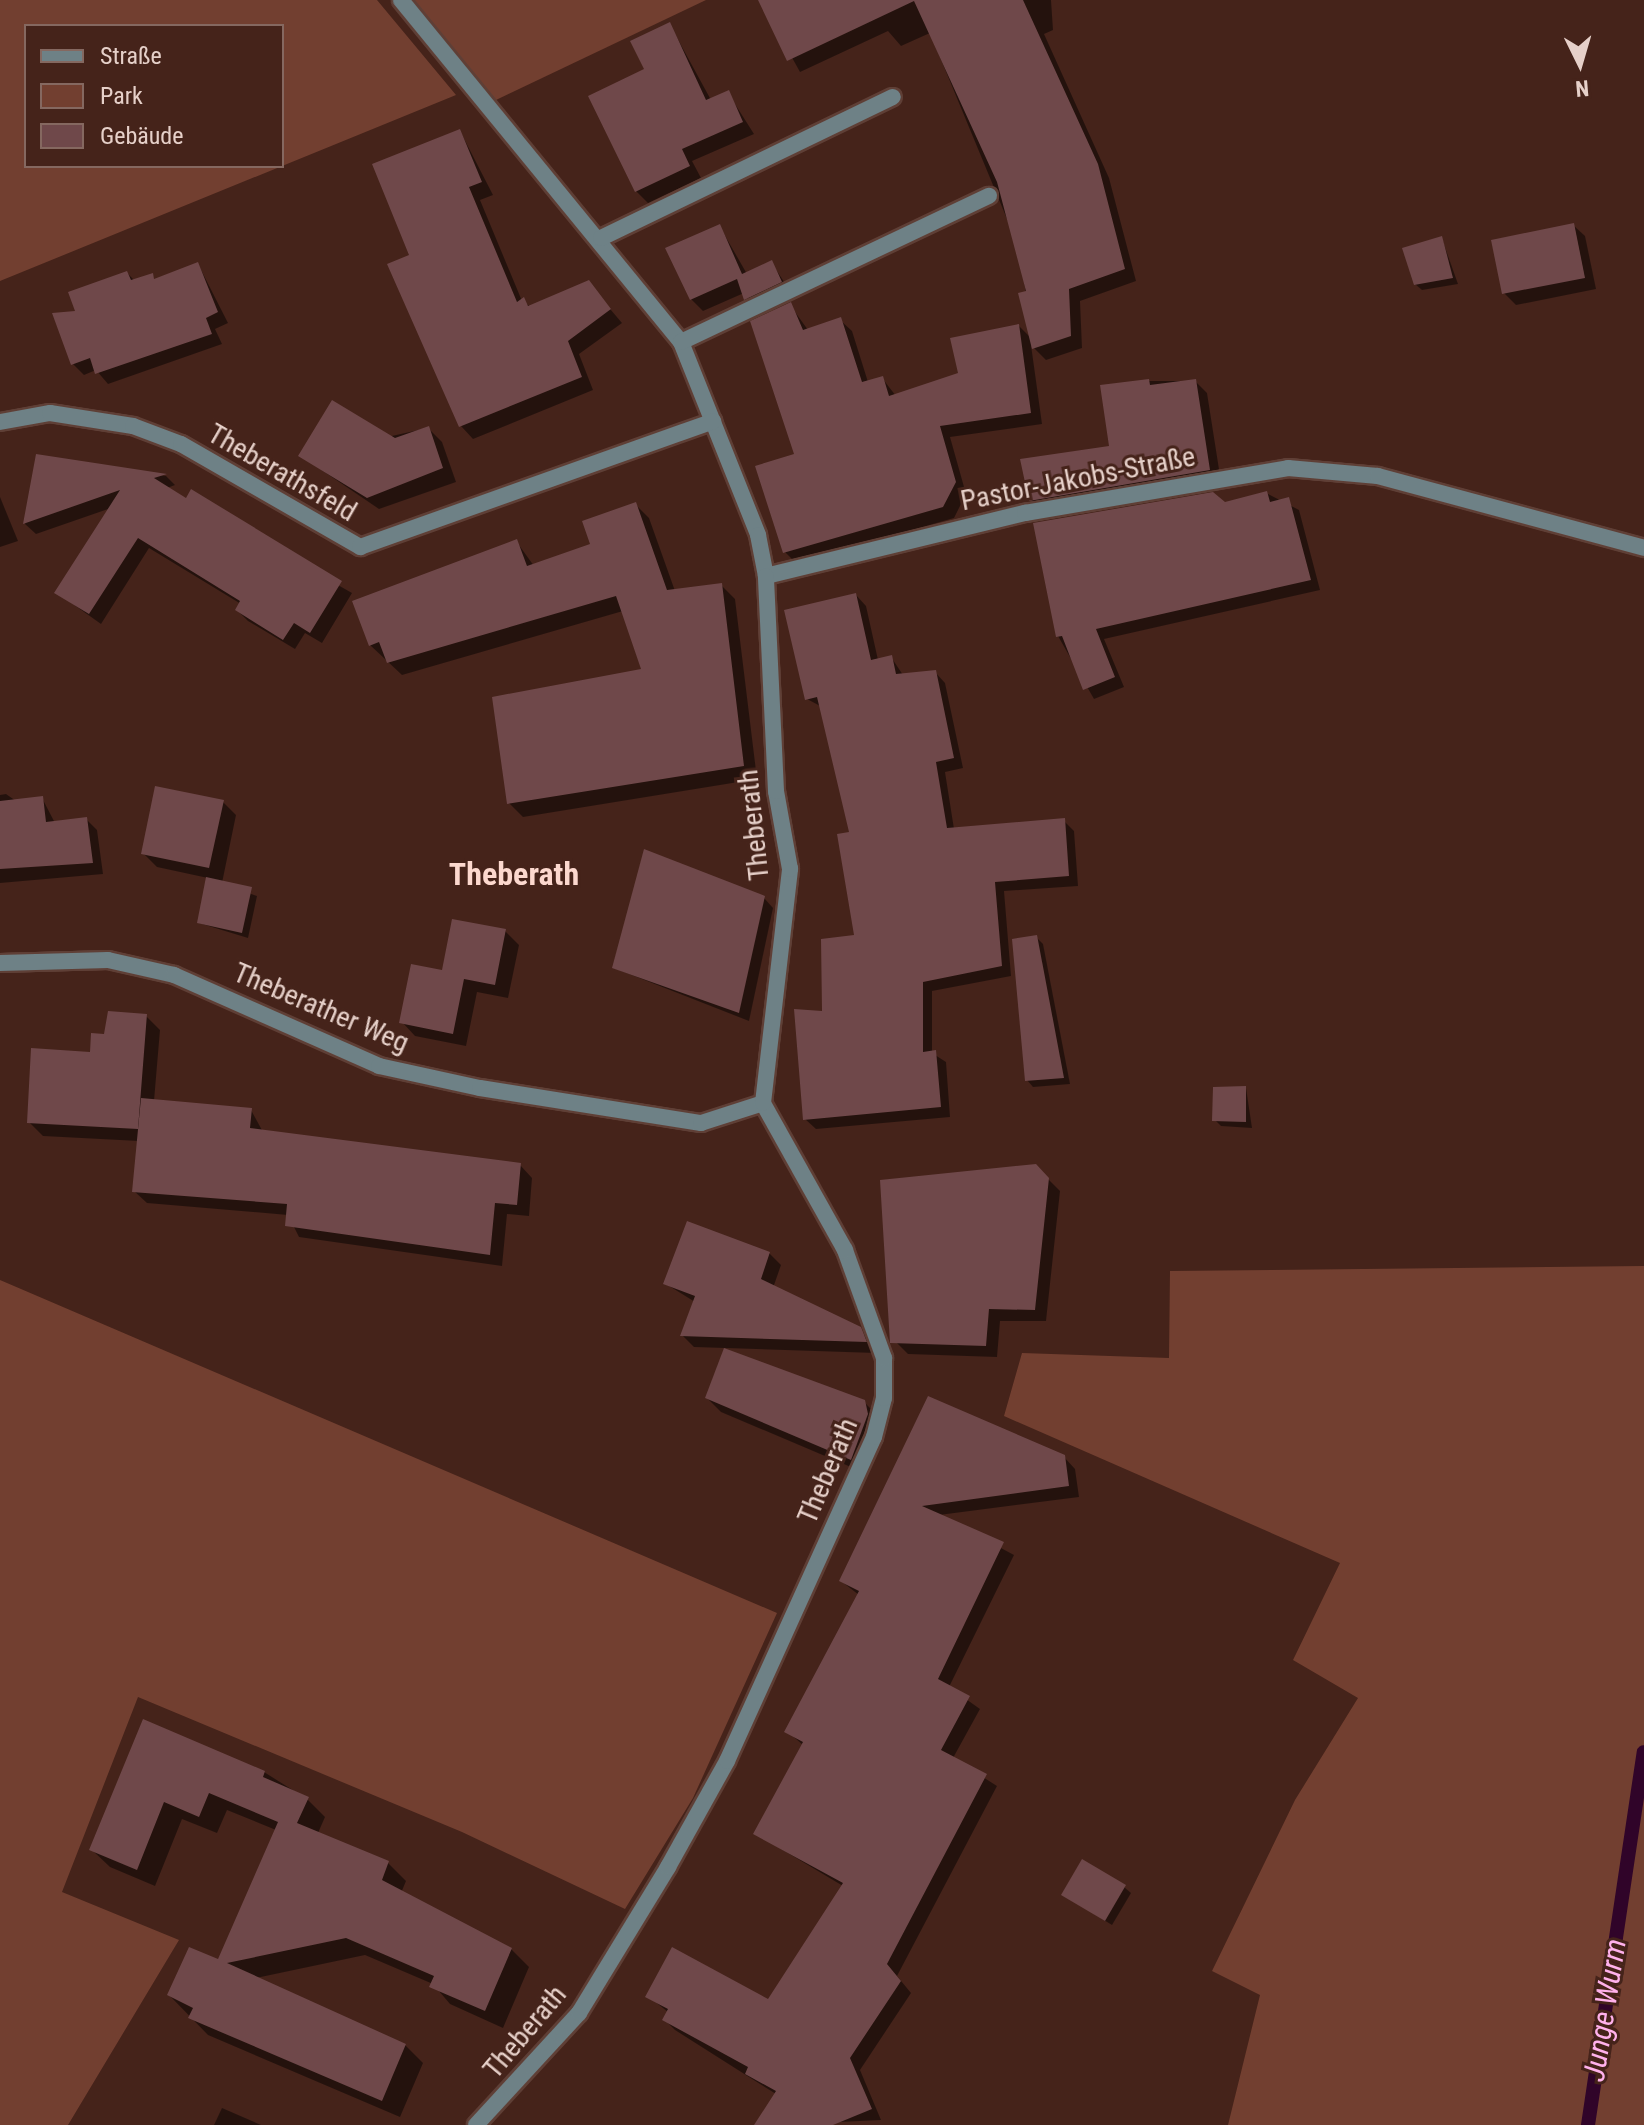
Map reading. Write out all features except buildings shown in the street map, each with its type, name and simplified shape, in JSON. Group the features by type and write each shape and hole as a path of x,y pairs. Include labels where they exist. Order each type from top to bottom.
{"street":[{"path":"401,0 601,238 681,342 713,421 766,576"},
{"path":"601,238 893,97"},
{"path":"681,342 989,196"},
{"name":"Theberathsfeld","path":"0,422 50,413 133,426 181,444 360,547 713,421"},
{"name":"Pastor-Jakobs-Straße","path":"766,576 1025,513 1288,468 1378,476 1644,548"},
{"name":"Theberath","path":"476,2125 579,2013 668,1867 727,1761 874,1437 884,1358 845,1250 763,1103 790,869 776,791 766,576"},
{"name":"Theberather Weg","path":"0,963 78,958 174,975 379,1066 480,1088 701,1123 763,1103"}],"green space":[{"path":"0,0 377,0 456,95 284,165 284,24 24,24 24,168 277,168 0,281"},
{"path":"412,0 706,0 496,100"},
{"path":"1644,1266 1644,2125 1228,2125 1260,1995 1212,1971 1295,1800 1358,1698 1293,1660 1340,1563 1004,1416 1022,1353 1169,1358 1170,1271"},
{"path":"0,1280 777,1613 693,1798 625,1909 462,1832 138,1697 62,1892 179,1940 68,2125 0,2125"}],"waterway":[{"name":"Junge Wurm","path":"1588,2125 1644,1752"}],"district":[{"name":"Theberath","path":"514,874"}]}
